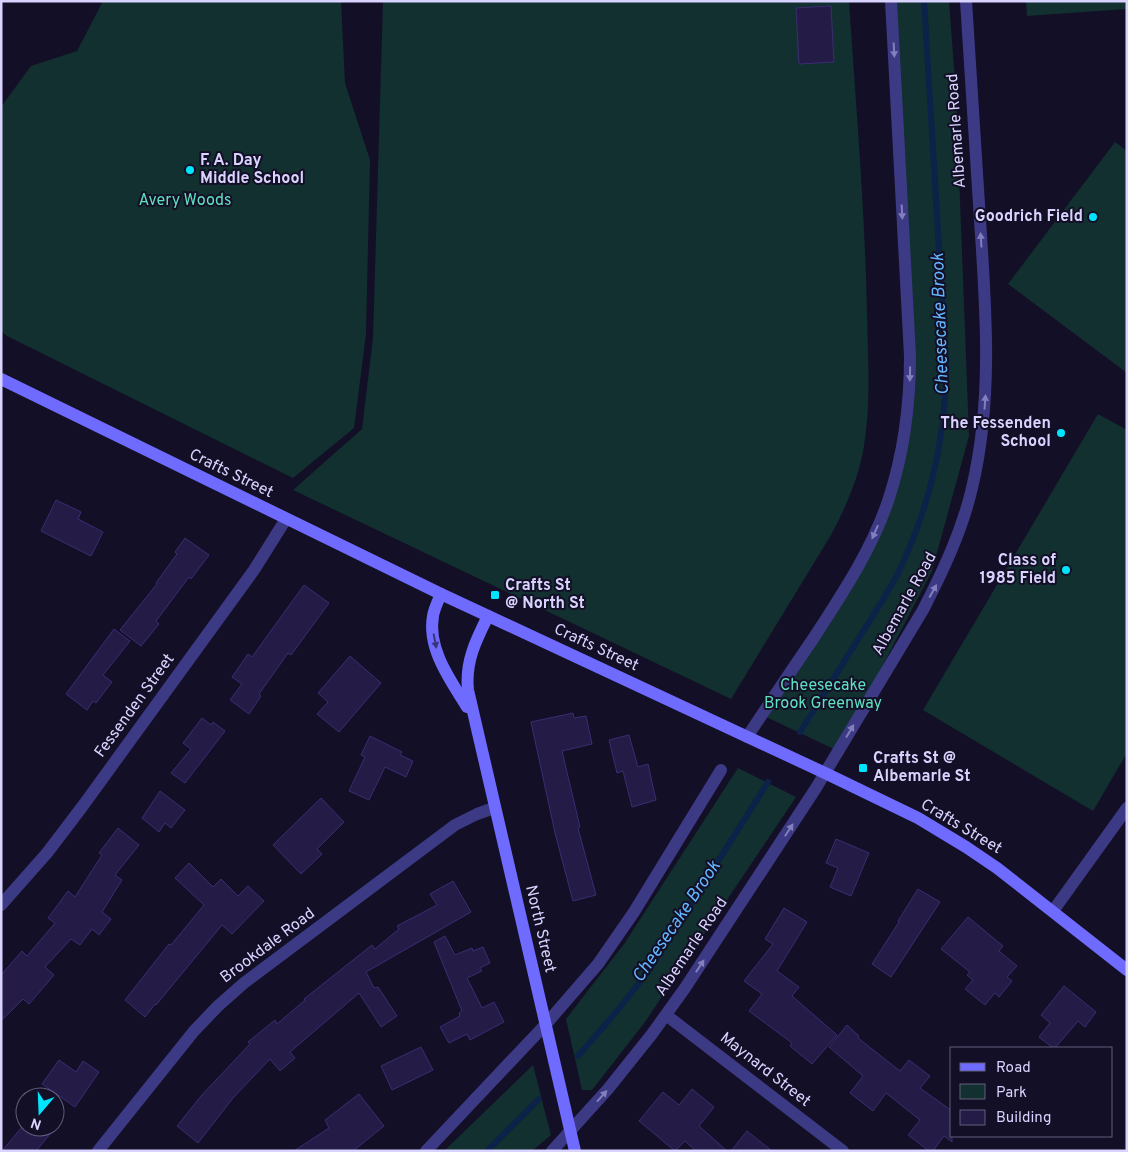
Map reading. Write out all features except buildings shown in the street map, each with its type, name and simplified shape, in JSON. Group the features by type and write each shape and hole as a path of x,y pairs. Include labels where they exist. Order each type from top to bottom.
{"main road":[{"name":"Crafts Street","path":"1,379 441,594 886,802 950,836 997,868 1127,970"},
{"name":"North Street","path":"441,594 433,617 434,640 448,675 472,714"},
{"name":"North Street","path":"488,616 475,644 467,670 468,690 472,714 575,1151"}],"street":[{"path":"747,737 839,599 863,559 888,498 901,451 908,404 910,356 891,1"},
{"name":"Albemarle Road","path":"552,1151 608,1089 666,1014 825,773 937,583 960,530 972,489 979,455 985,397 986,314 966,1"},
{"name":"Fessenden Street","path":"1,905 47,853 82,807 254,570 286,519"},
{"path":"426,1151 590,975 614,943 721,770"},
{"name":"Brookdale Road","path":"98,1151 194,1031 231,994 455,824 494,808"},
{"path":"1053,911 1127,808"},
{"name":"Maynard Street","path":"666,1014 843,1151"}],"green space":[{"name":"Avery Woods","path":"103,1 341,1 345,83 370,160 366,334 354,428 293,478 7,336 1,331 1,107 31,66 77,51"},
{"path":"383,1 849,1 866,275 868,413 864,446 851,492 831,535 731,699 293,490 362,429 373,338"},
{"name":"Cheesecake Brook Greenway","path":"890,1 949,1 956,95 969,436 932,571 838,751 762,715 863,559 884,511 909,387"},
{"path":"1026,1 1127,1 1127,9 1027,16"},
{"name":"Goodrich Field","path":"1115,142 1127,151 1127,373 1008,284"},
{"name":"Class of 1985 Field","path":"1098,414 1127,430 1127,753 1093,811 923,710"},
{"path":"738,768 796,797 645,1022 592,1090 582,1090 566,1019 624,944"},
{"path":"533,1065 551,1135 532,1151 444,1151"}],"waterway":[{"name":"Cheesecake Brook","path":"800,732 898,573 919,523 934,471 939,445 943,418 946,364 924,1"},
{"name":"Cheesecake Brook","path":"578,1056 650,969 768,782"},
{"name":"Cheesecake Brook","path":"487,1151 539,1099"}],"place":[{"name":"F. A. Day Middle School","path":"190,170"},
{"name":"Goodrich Field","path":"1093,217"},
{"name":"The Fessenden School","path":"1061,433"},
{"name":"Class of 1985 Field","path":"1066,570"},
{"name":"Crafts St @ North St","path":"495,595"},
{"name":"Crafts St @ Albemarle St","path":"863,768"}]}
